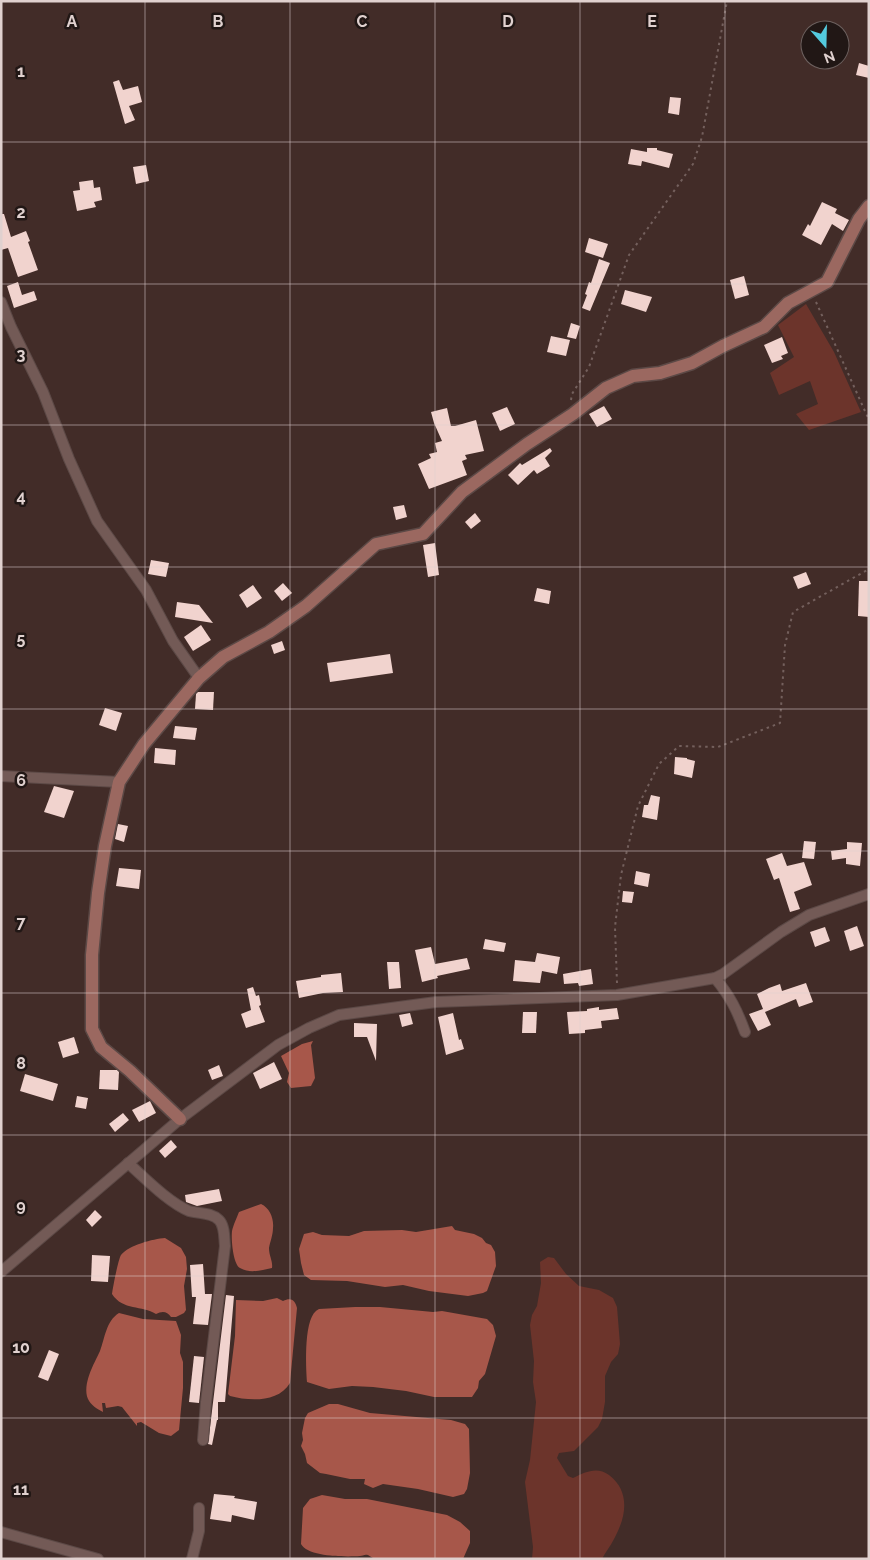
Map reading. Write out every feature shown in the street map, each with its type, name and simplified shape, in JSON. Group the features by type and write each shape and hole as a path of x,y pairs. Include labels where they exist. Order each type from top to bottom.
{"street":[{"path":"180,1119 130,1071 101,1048 92,1029 92,955 105,846 119,782 144,744 198,678 223,657 268,632 306,606 376,544 423,534 462,492 527,444 573,414 606,388 633,376 660,373 692,363 764,327 788,303 827,282 859,219 869,206"},
{"path":"1,302 11,328 43,392 69,459 97,521 146,590 173,641 198,678"},
{"path":"1,776 119,782"},
{"path":"1,1272 180,1119 278,1045 309,1028 339,1015 436,1002 618,995 715,978 724,974 781,932 810,915 869,894"},
{"path":"715,978 736,1006 745,1032"},
{"path":"128,1163 177,1204 190,1211 210,1215 218,1219 223,1226 225,1246 206,1402 204,1440"},
{"path":"192,1559 199,1531 199,1508"},
{"path":"1,1532 98,1559"}],"path":[{"path":"573,414 572,394 589,367 629,255 693,164 702,137 727,1"},
{"path":"811,291 869,420"},
{"path":"618,995 614,927 621,875 638,806 659,764 678,746 718,747 780,722 786,645 793,612 869,569"}],"shaded area":[{"path":"806,304 834,352 861,412 809,430 796,414 818,404 810,381 779,395 770,373 794,357 778,325"},
{"path":"313,1041 311,1045 315,1078 311,1086 291,1088 287,1082 289,1073 281,1056 302,1044"},
{"path":"261,1204 269,1211 273,1221 273,1233 269,1248 272,1268 248,1271 238,1266 234,1257 232,1231 239,1212"},
{"path":"452,1226 455,1230 474,1234 482,1238 491,1245 495,1252 496,1266 487,1291 483,1293 468,1296 429,1291 403,1285 385,1287 347,1281 311,1280 304,1275 299,1249 304,1234 313,1232 322,1235 349,1236 364,1231 402,1230 416,1232"},
{"path":"165,1238 181,1248 186,1257 187,1269 184,1286 186,1310 176,1317 171,1317 164,1312 156,1314 145,1309 127,1305 116,1299 112,1294 121,1255 135,1245"},
{"path":"548,1257 554,1258 566,1274 579,1286 599,1290 613,1298 617,1307 620,1344 618,1354 611,1362 605,1376 605,1402 602,1419 598,1427 574,1451 559,1453 557,1458 568,1476 573,1478 596,1470 609,1475 621,1489 624,1505 621,1522 613,1542 602,1559 532,1559 533,1547 525,1482 530,1460 536,1402 530,1325 532,1315 537,1306 541,1283 540,1262"},
{"path":"277,1298 283,1301 292,1300 297,1308 290,1383 285,1390 263,1399 246,1399 230,1396 228,1394 235,1336 236,1300 263,1301"},
{"path":"355,1307 442,1311 487,1319 493,1325 496,1336 485,1374 479,1381 478,1388 472,1397 434,1397 373,1387 352,1386 329,1389 307,1382 308,1331 314,1313 319,1309"},
{"path":"119,1313 143,1319 176,1321 181,1335 180,1353 183,1362 183,1388 179,1430 171,1436 159,1433 141,1422 137,1423 137,1426 122,1407 106,1408 105,1403 102,1403 103,1412 94,1407 88,1399 86,1387 90,1374 100,1351 106,1330 111,1320"},
{"path":"329,1404 338,1404 370,1413 451,1420 465,1424 469,1429 470,1473 467,1489 464,1494 453,1497 383,1484 373,1488 364,1484 365,1479 350,1479 320,1473 307,1463 301,1446 303,1440 302,1433 308,1413"},
{"path":"322,1495 345,1499 367,1499 447,1515 460,1522 470,1531 470,1543 463,1559 375,1559 368,1555 337,1556 319,1554 305,1548 301,1544 303,1508 310,1499"}],"building":[{"path":"859,63 869,66 869,78 856,75"},
{"path":"119,80 123,90 138,86 142,102 129,106 135,120 125,124 113,82"},
{"path":"670,97 681,98 679,115 668,113"},
{"path":"647,148 657,148 657,150 673,154 669,168 642,161 641,166 628,164 631,149 647,152"},
{"path":"146,165 149,181 136,184 133,167"},
{"path":"93,180 94,188 100,187 102,200 94,202 96,207 77,211 73,191 80,190 79,182"},
{"path":"822,202 837,209 835,213 849,220 843,231 832,224 821,245 802,235 808,224 810,226"},
{"path":"1,214 4,214 11,237 26,231 38,270 18,277 8,248 1,250"},
{"path":"589,238 608,244 603,258 585,252"},
{"path":"599,259 610,263 590,311 582,308 589,282 591,283"},
{"path":"744,276 749,295 735,299 730,280"},
{"path":"18,282 22,295 34,291 37,300 14,308 7,286"},
{"path":"625,290 652,297 646,312 621,304"},
{"path":"571,323 580,326 576,339 567,337"},
{"path":"551,336 570,340 566,356 547,352"},
{"path":"782,337 788,353 781,356 783,359 772,363 764,345"},
{"path":"604,406 612,419 597,427 589,414"},
{"path":"507,407 515,424 500,431 492,413"},
{"path":"447,408 451,426 476,420 484,451 465,455 467,459 462,461 467,475 429,489 418,464 431,458 429,454 437,452 435,443 442,441 431,412"},
{"path":"550,448 552,451 545,458 550,466 537,474 534,470 518,485 508,475 520,463 522,465"},
{"path":"404,505 407,517 396,520 393,507"},
{"path":"475,513 481,521 471,529 465,522"},
{"path":"435,543 439,575 428,577 423,545"},
{"path":"151,560 169,563 166,577 148,574"},
{"path":"806,572 811,584 798,589 793,577"},
{"path":"859,581 869,581 869,617 858,616"},
{"path":"283,583 292,593 282,601 274,591"},
{"path":"253,585 262,598 247,608 239,595"},
{"path":"537,588 551,591 549,604 534,601"},
{"path":"177,602 199,605 213,623 175,617"},
{"path":"201,625 211,640 193,651 184,637"},
{"path":"282,641 285,650 274,654 271,645"},
{"path":"390,654 393,673 330,682 327,663"},
{"path":"198,692 214,692 213,710 195,709 196,694"},
{"path":"105,708 122,713 116,731 99,725"},
{"path":"175,726 197,728 195,740 173,738"},
{"path":"155,748 176,750 175,765 154,763"},
{"path":"675,757 695,761 692,778 674,774"},
{"path":"54,786 74,791 64,818 44,812"},
{"path":"651,795 660,797 657,820 642,817 644,805 648,805"},
{"path":"118,824 128,826 124,842 115,839"},
{"path":"804,841 816,842 814,859 802,858"},
{"path":"847,842 862,843 860,866 846,864 846,858 832,860 831,851 847,849"},
{"path":"782,853 787,866 804,862 812,885 794,892 800,909 790,912 779,878 774,880 766,859"},
{"path":"119,868 141,870 139,889 116,886"},
{"path":"636,871 650,874 648,887 634,884"},
{"path":"623,891 634,892 632,903 622,902"},
{"path":"857,926 864,946 850,951 844,931"},
{"path":"825,927 830,941 815,947 810,932"},
{"path":"485,939 506,943 504,952 483,949"},
{"path":"431,947 435,964 467,958 470,969 437,976 438,978 422,982 415,950"},
{"path":"537,953 560,957 557,974 542,971 540,983 513,981 515,960 535,962"},
{"path":"387,962 399,962 401,988 389,989"},
{"path":"591,969 593,984 579,986 578,983 564,984 563,974"},
{"path":"341,973 343,992 323,993 299,998 296,981 321,977 321,975"},
{"path":"806,983 813,1002 799,1007 796,999 765,1012 771,1025 758,1031 749,1014 763,1009 757,994 780,984 782,991"},
{"path":"253,987 256,996 259,995 261,1005 259,1006 265,1022 246,1028 241,1014 251,1010 247,989"},
{"path":"599,1007 599,1010 617,1008 619,1019 601,1021 602,1028 585,1030 585,1033 569,1034 567,1012 587,1011 587,1009"},
{"path":"523,1012 537,1012 536,1033 522,1033"},
{"path":"410,1013 413,1024 402,1027 399,1015"},
{"path":"453,1013 459,1040 461,1039 464,1049 446,1055 438,1017"},
{"path":"354,1023 377,1024 376,1061 367,1037 354,1037"},
{"path":"74,1037 79,1053 63,1058 58,1042"},
{"path":"274,1062 282,1079 260,1089 253,1073"},
{"path":"219,1065 223,1076 212,1080 208,1070"},
{"path":"100,1070 117,1070 119,1072 118,1090 99,1089"},
{"path":"25,1074 58,1084 53,1101 20,1091"},
{"path":"77,1096 88,1098 86,1109 75,1107"},
{"path":"150,1101 156,1113 139,1122 132,1110"},
{"path":"123,1113 129,1120 115,1132 109,1124"},
{"path":"171,1140 177,1147 165,1158 159,1151"},
{"path":"219,1189 222,1201 197,1206 186,1202 185,1195"},
{"path":"95,1210 102,1217 92,1227 86,1220"},
{"path":"92,1255 110,1256 108,1282 91,1281"},
{"path":"203,1264 205,1294 212,1294 208,1325 193,1324 196,1297 192,1297 190,1265"},
{"path":"226,1295 234,1296 225,1402 218,1402 218,1420 212,1445 208,1444"},
{"path":"49,1350 59,1354 48,1381 38,1377"},
{"path":"194,1356 204,1357 199,1403 189,1402"},
{"path":"214,1494 235,1496 234,1498 257,1502 254,1520 232,1515 231,1522 210,1519"}]}
